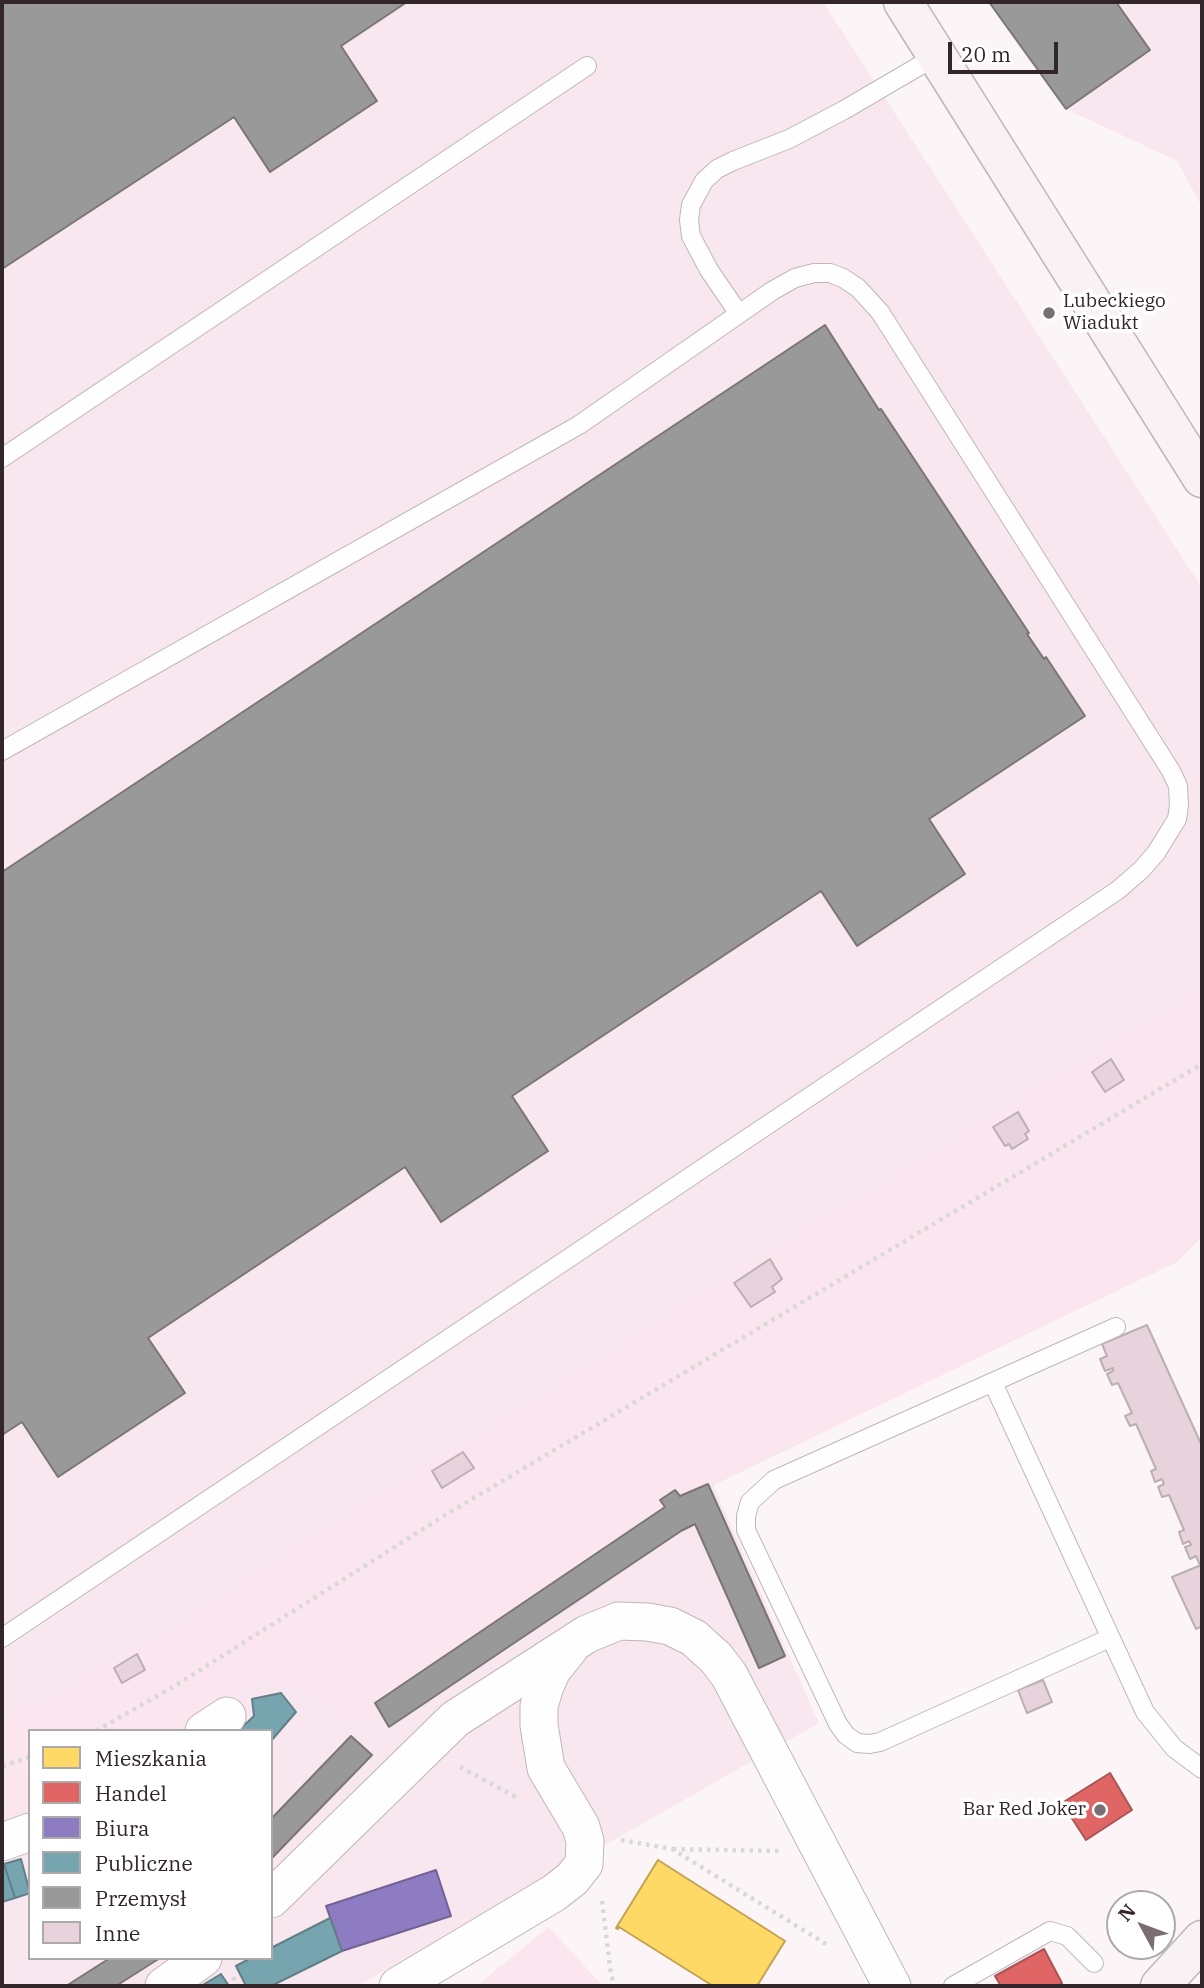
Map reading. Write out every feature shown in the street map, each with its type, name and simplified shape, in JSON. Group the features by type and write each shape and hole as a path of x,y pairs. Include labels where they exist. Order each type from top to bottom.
{"street":[{"path":"903,2 1202,478"},
{"path":"273,1897 455,1719 587,1634 619,1621 647,1622 670,1626 694,1638 716,1658 729,1675 892,1986"},
{"path":"398,1986 554,1893 572,1879 584,1864 583,1833 546,1768 539,1726 545,1686 552,1670 573,1643"},
{"path":"2,1842 28,1833"},
{"path":"1160,1986 1202,1940"},
{"path":"164,1986 200,1960"}],"lane":[{"path":"738,314 709,270 691,236 691,205 704,181 717,169 789,139 937,55"},
{"path":"2,458 587,65"},
{"path":"2,751 579,425 772,291 795,278 814,273 830,273 843,278 869,298 1171,771 1178,786 1179,805 1177,819 1168,836 1141,870 1118,890 2,1638"},
{"path":"1110,1638 880,1742 857,1742 846,1735 838,1724 746,1530 746,1516 750,1502 774,1480 1116,1327"},
{"path":"993,1383 1145,1712 1174,1748 1202,1769"},
{"path":"953,1986 1050,1931 1068,1936 1094,1963"}],"path":[{"path":"99,1729 178,1684 442,1517 1202,1064"},
{"path":"426,1748 522,1800"},
{"path":"2,1766 28,1757"},
{"path":"583,1833 672,1849 821,1852"},
{"path":"672,1849 834,1949"},
{"path":"602,1900 614,1986"}],"shaded area":[{"path":"2,2 823,2 1202,588 1202,989 697,1295 628,1342 192,1615 60,1692 2,1717"},
{"path":"990,2 1202,2 1202,207 1177,161 1066,109"},
{"path":"1202,989 1202,1237 1177,1262 685,1499 347,1726 314,1694 261,1677 178,1729 28,1729 28,1823 2,1831 2,1717 60,1692 192,1615 307,1540 628,1342 697,1295"},
{"path":"713,1485 819,1723 358,1986 2,1986 2,1831 28,1823 28,1960 273,1960 273,1729 178,1729 261,1677 314,1694"},
{"path":"549,1927 603,1986 476,1986"}],"building: Mieszkania":[{"path":"658,1860 785,1941 757,1986 713,1986 619,1927 616,1928"}],"building: Handel":[{"path":"1110,1773 1132,1810 1086,1840 1062,1803"},
{"path":"1044,1949 1062,1983 1056,1986 1001,1986 995,1976"}],"building: Biura":[{"path":"436,1870 451,1916 342,1951 326,1906"}],"building: Publiczne":[{"path":"281,1693 296,1712 273,1739 273,1729 240,1729 254,1716 252,1699"},
{"path":"21,1859 28,1894 15,1898 4,1864"},
{"path":"4,1864 15,1898 2,1902 2,1865"},
{"path":"330,1918 342,1951 271,1986 246,1986 236,1966 247,1960 273,1960 273,1947"},
{"path":"221,1974 229,1986 201,1986"}],"building: Przemysł":[{"path":"2,2 407,2 341,46 377,101 270,172 234,117 2,269"},
{"path":"989,2 1116,2 1150,50 1066,109"},
{"path":"825,325 1029,633 1027,634 1044,659 1046,657 1085,716 929,819 965,874 857,946 821,891 512,1096 548,1151 441,1222 405,1167 148,1338 185,1393 58,1477 22,1422 2,1435 2,872"},
{"path":"708,1484 785,1656 759,1668 695,1524 389,1727 375,1703 665,1507 660,1500 675,1490 680,1496"},
{"path":"351,1736 372,1755 273,1857 273,1817"},
{"path":"107,1960 157,1960 116,1986 66,1986"}],"building: Inne":[{"path":"1111,1059 1124,1080 1105,1092 1092,1072"},
{"path":"1018,1112 1029,1131 1025,1134 1028,1139 1012,1149 1009,1144 1005,1146 993,1127"},
{"path":"770,1259 782,1279 772,1287 775,1292 751,1307 734,1283"},
{"path":"1147,1325 1202,1446 1202,1570 1196,1556 1190,1559 1185,1547 1191,1545 1189,1541 1183,1544 1179,1532 1184,1530 1169,1495 1162,1497 1158,1487 1164,1484 1162,1479 1155,1482 1151,1471 1156,1469 1136,1424 1130,1426 1125,1416 1132,1413 1118,1383 1112,1385 1107,1374 1113,1371 1113,1368 1105,1371 1100,1359 1107,1356 1102,1344"},
{"path":"463,1452 474,1468 442,1488 432,1471"},
{"path":"1201,1565 1202,1626 1196,1629 1172,1577"},
{"path":"137,1654 145,1670 122,1683 114,1668"},
{"path":"1043,1680 1052,1702 1027,1713 1018,1690"}],"place":[{"name":"Lubeckiego Wiadukt","path":"1049,313"},
{"name":"Bar Red Joker","path":"1100,1810"}]}
